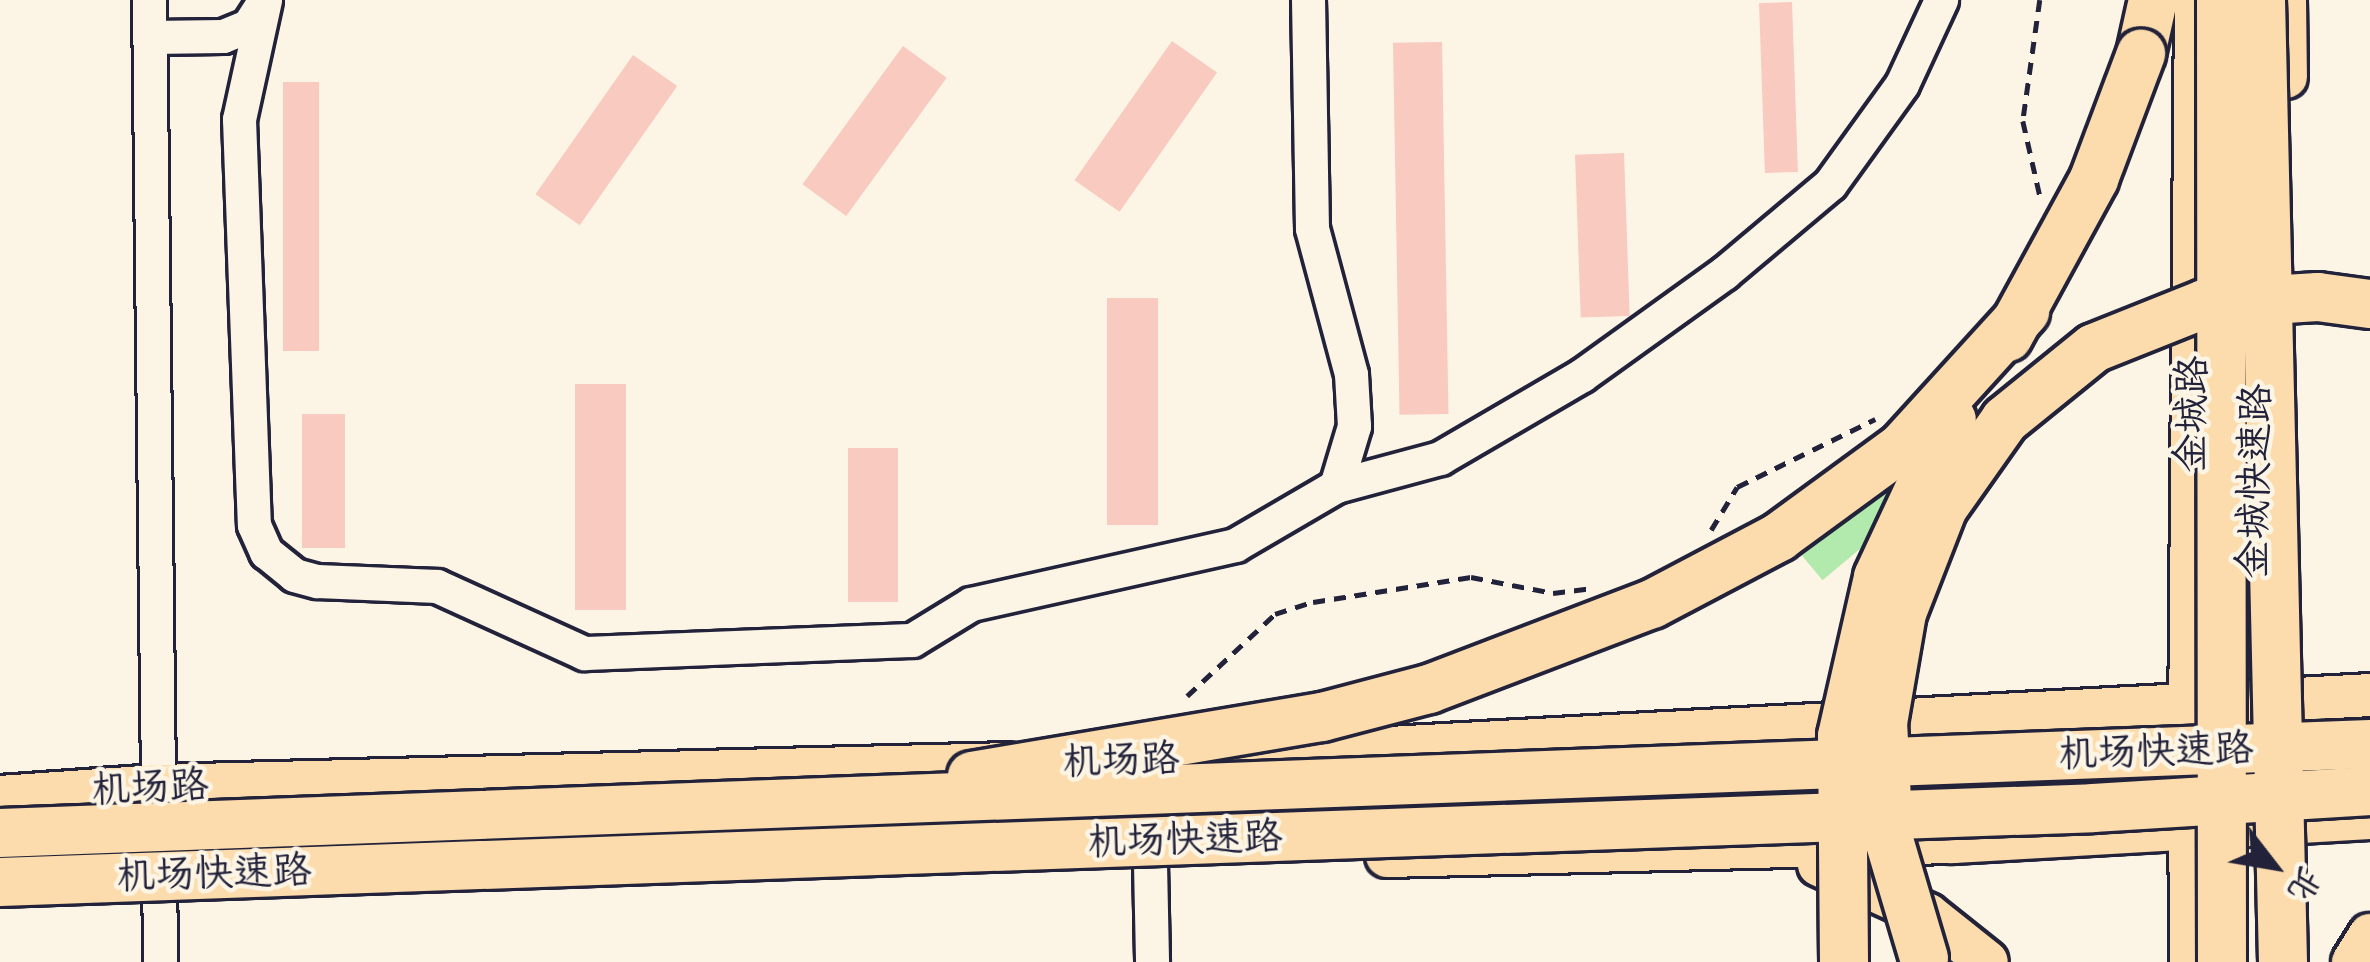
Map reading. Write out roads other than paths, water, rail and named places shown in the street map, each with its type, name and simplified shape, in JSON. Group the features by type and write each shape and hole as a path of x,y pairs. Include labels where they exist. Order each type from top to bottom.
{"highway":[{"path":"1844,962 1842,736 1878,578 1931,450 2025,312 2094,179 2153,0"},
{"name":"金城快速路","path":"2221,0 2222,962"},
{"path":"2260,0 2286,962"},
{"name":"金城快速路","path":"2250,962 2260,0"},
{"path":"1926,962 1889,840 1883,723 1902,613 1942,508 2005,420 2094,348 2204,304 2318,297 2370,304"},
{"path":"864,802 1027,763 1322,717 1448,682 1652,604 1779,537 1902,447 2025,312"},
{"name":"机场快速路","path":"0,833 2370,744"},
{"name":"机场快速路","path":"0,881 2093,808 2370,791"},
{"path":"2093,808 2370,814"}],"main road":[{"name":"金城路","path":"2192,962 2196,0"},
{"path":"2285,0 2294,697 2286,962"},
{"name":"机场路","path":"0,797 158,786 1148,760 2370,694"},
{"path":"0,897 1760,848 2370,814"},
{"path":"1760,848 1818,865 1928,915 1987,962"},
{"path":"2353,962 2370,935"}],"street":[{"path":"149,0 160,962"},
{"path":"149,37 223,36 248,26 265,0"},
{"path":"265,0 239,119 254,525 266,552 294,575 437,586 584,653 912,640 971,604 1235,545 1336,486 1440,458 1582,375 1724,273 1830,184 1902,84 1941,0"},
{"path":"1308,0 1312,228 1352,374 1354,426 1336,486"},
{"path":"1148,760 1152,962"}]}
